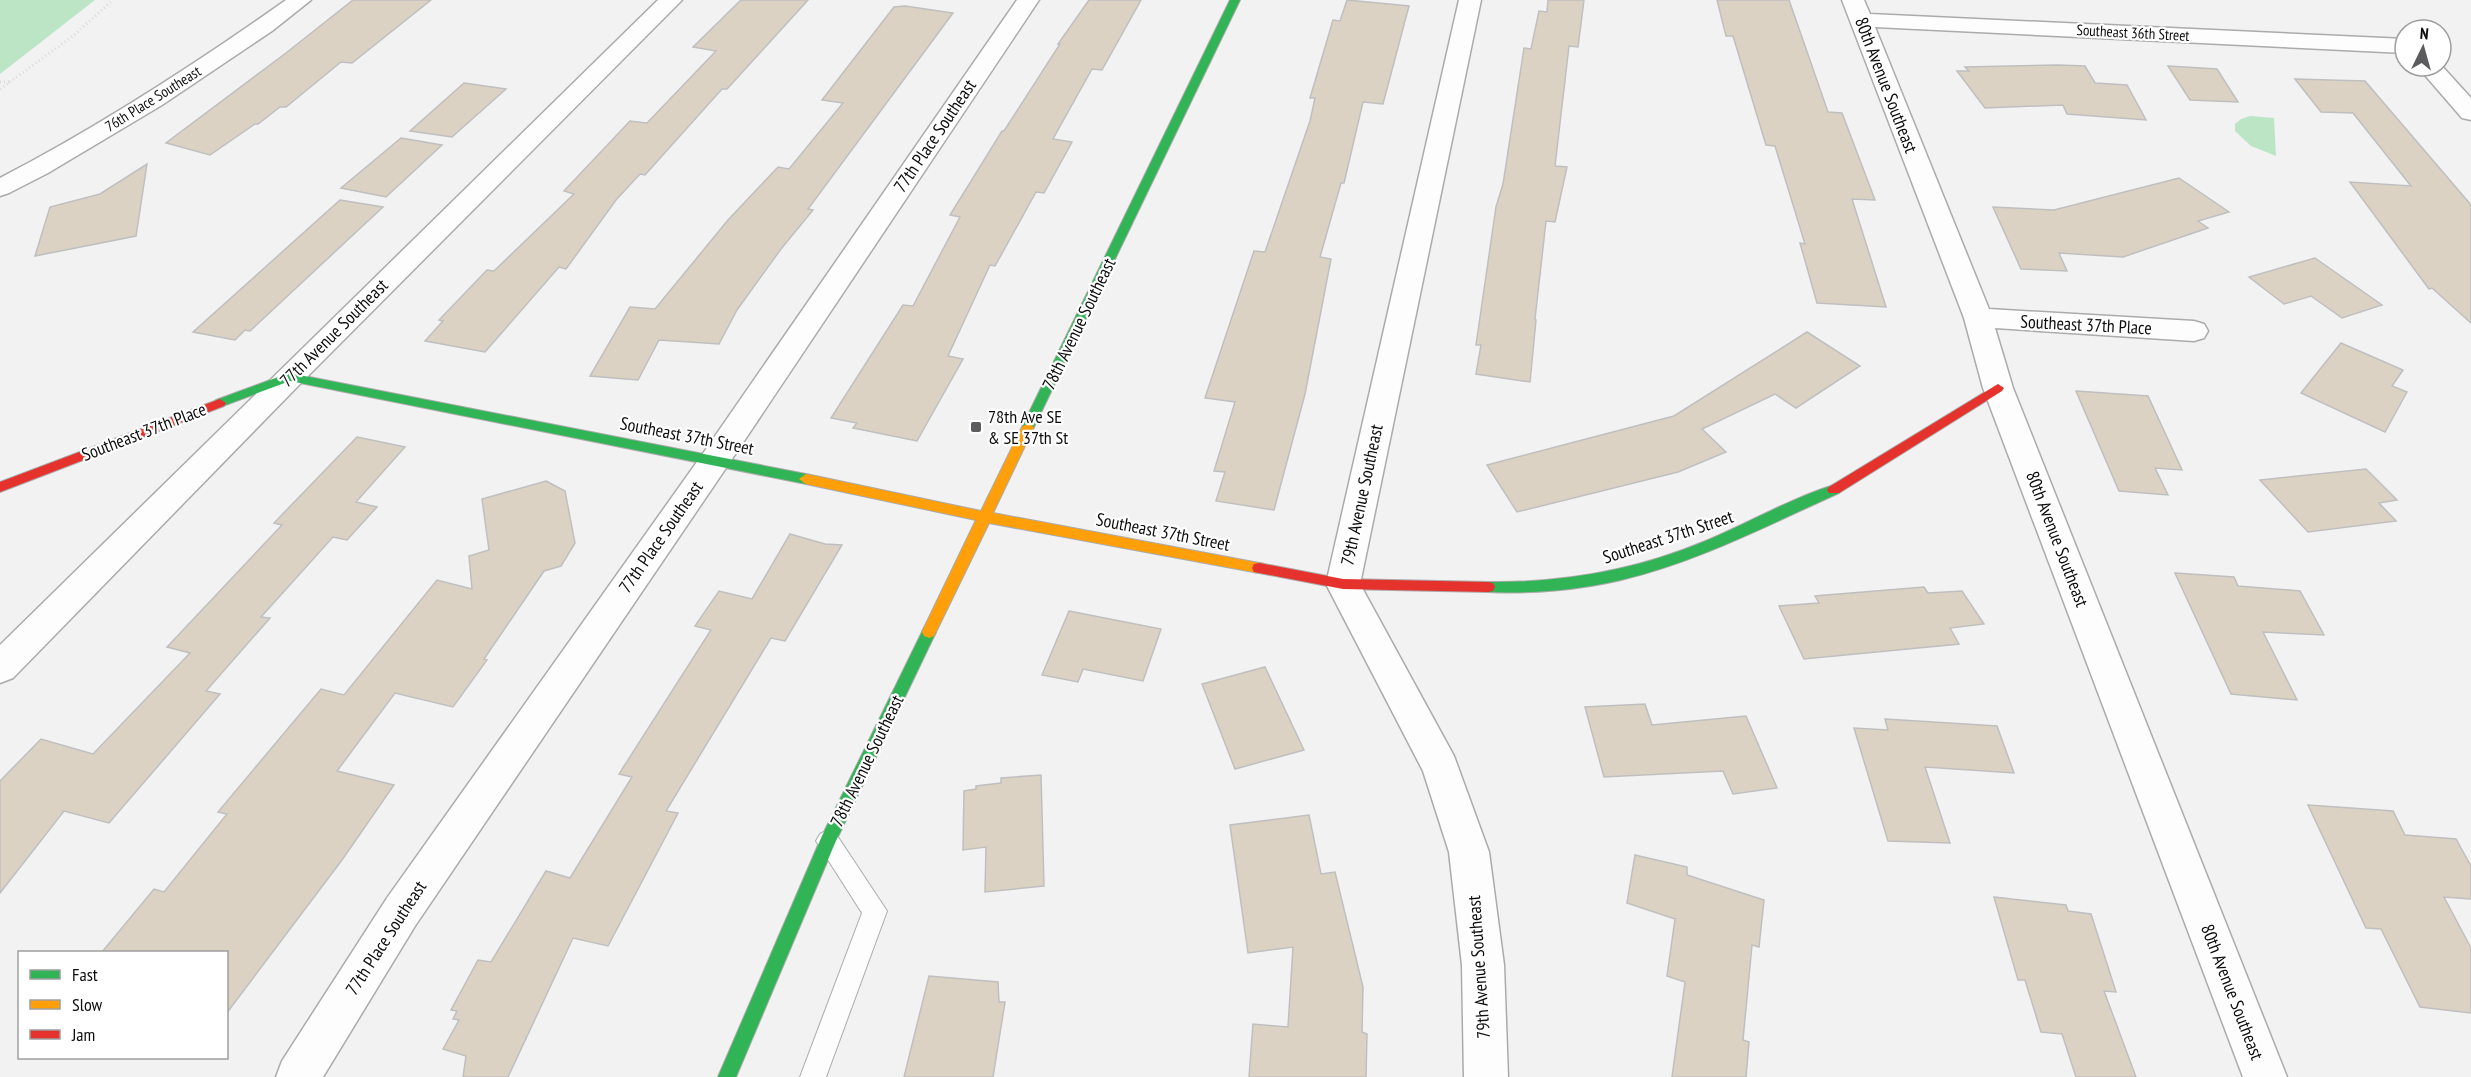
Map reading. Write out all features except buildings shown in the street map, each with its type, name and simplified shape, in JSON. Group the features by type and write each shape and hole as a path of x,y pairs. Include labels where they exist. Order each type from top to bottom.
{"street":[{"name":"76th Place Southeast","path":"0,188 53,161 154,101 300,0"},
{"name":"77th Avenue Southeast","path":"0,668 289,377 671,0"},
{"name":"77th Place Southeast","path":"298,1077 401,912 715,460 1028,0"},
{"name":"78th Avenue Southeast","path":"727,1077 828,841 1235,0"},
{"name":"79th Avenue Southeast","path":"1470,0 1343,584 1441,768 1470,852 1483,965 1486,1077"},
{"name":"Southeast 36th Street","path":"1857,10 2393,45"},
{"name":"80th Avenue Southeast","path":"1857,10 1978,318 1998,388 2265,1077"},
{"path":"2440,78 2471,113"},
{"name":"Southeast 37th Place","path":"1978,318 2194,331"},
{"name":"Southeast 37th Street","path":"289,377 715,460 986,517 1343,584 1527,588 1620,575 1706,547 1823,497 1998,388"},
{"name":"Southeast 37th Place","path":"0,487 289,377"}],"lane":[{"name":"78th Avenue Southeast","path":"813,1077 875,911 828,841"}],"path":[{"path":"0,89 13,82 73,36 114,0"},
{"path":"0,82 13,82"}],"green space":[{"path":"0,0 95,0 0,74"},
{"path":"2250,116 2274,118 2276,156 2251,146 2235,131 2235,124"}],"traffic: fast":[{"path":"1028,427 1235,0"},
{"path":"220,403 289,377 806,479"},
{"path":"1488,587 1527,588 1620,575 1706,547 1834,490"},
{"path":"727,1077 828,841 929,632"}],"traffic: slow":[{"path":"929,632 1028,427"},
{"path":"806,479 986,517 1259,568"}],"traffic: jam":[{"path":"1834,490 1998,388"},
{"path":"0,487 220,403"},
{"path":"1259,568 1343,584 1488,587"}],"place":[{"name":"78th Ave SE & SE 37th St","path":"976,427"}]}
